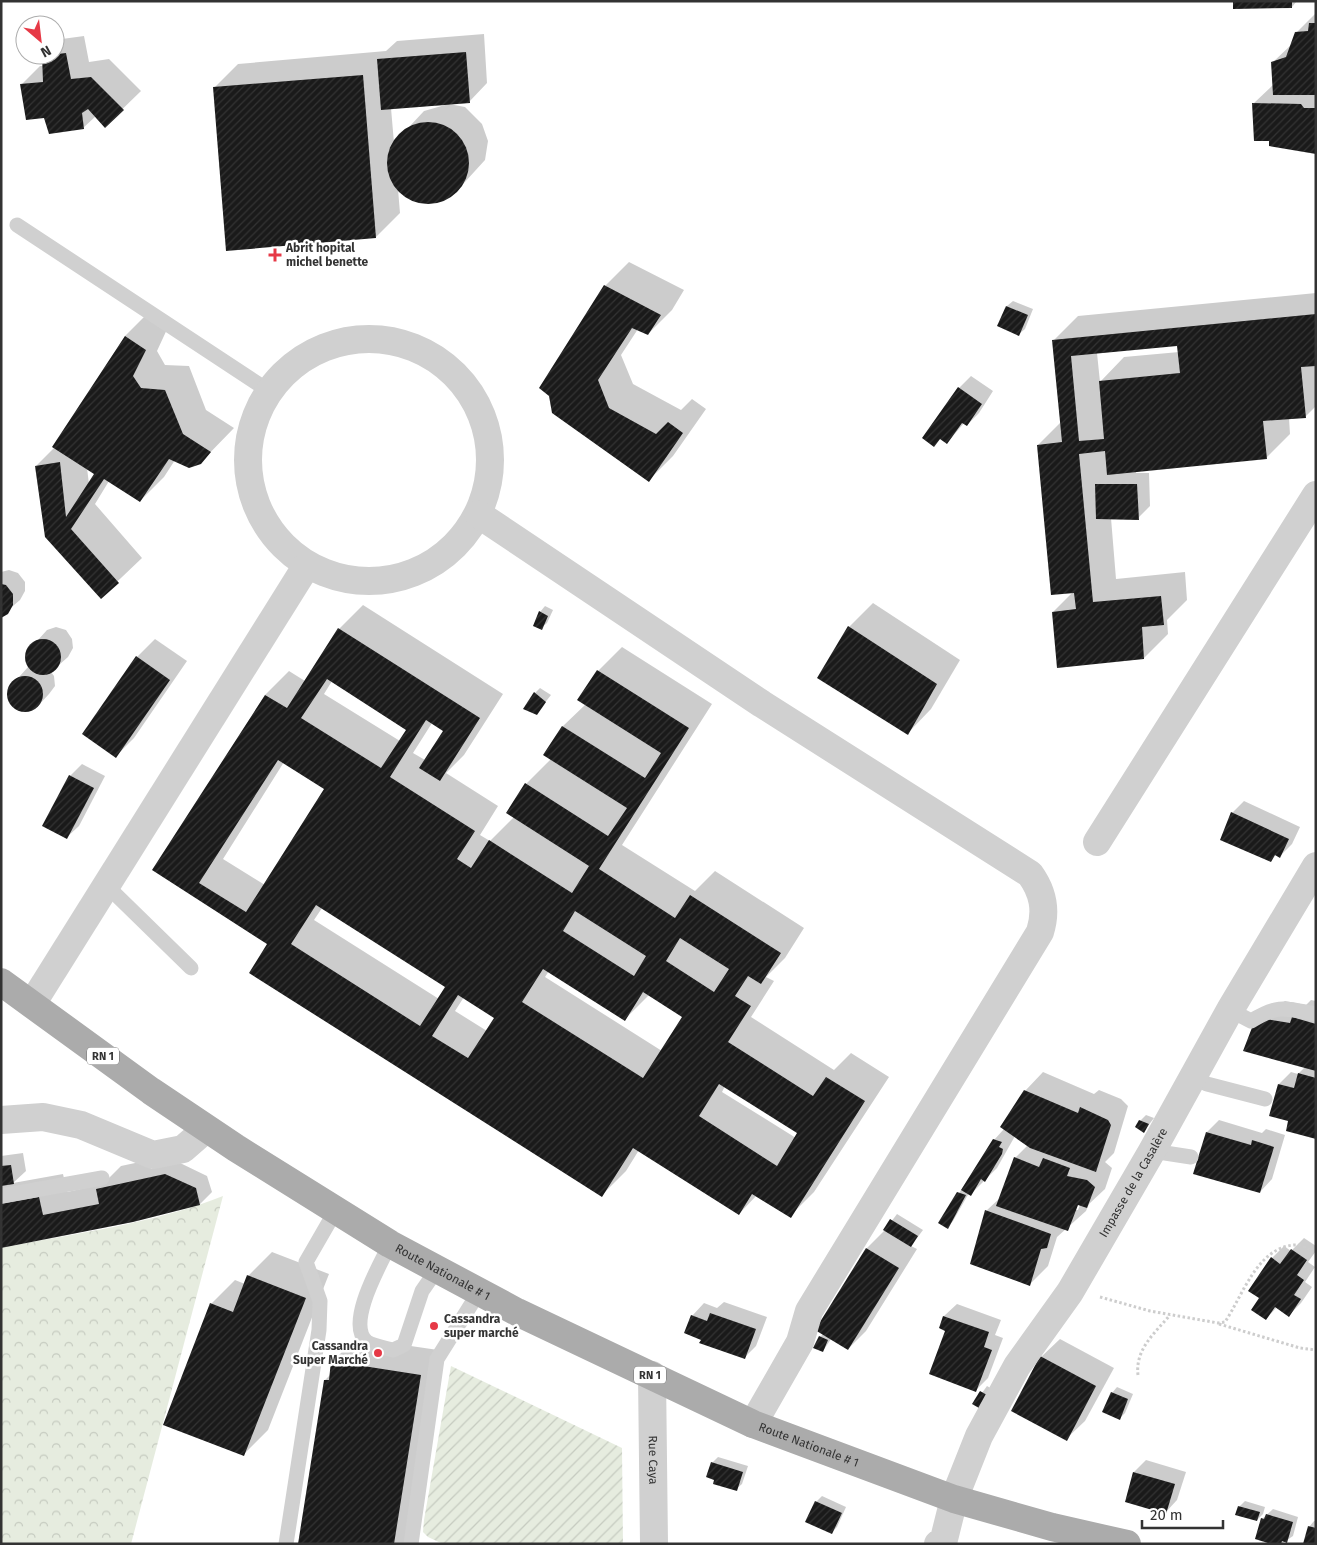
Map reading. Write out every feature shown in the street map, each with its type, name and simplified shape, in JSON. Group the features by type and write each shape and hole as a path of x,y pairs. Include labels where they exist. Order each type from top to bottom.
{"main road":[{"name":"Route Nationale # 1","path":"1,982 206,1129 390,1244 438,1268 479,1292 753,1424 954,1499 1052,1527 1126,1544"}],"street":[{"path":"373,339 413,346 448,367 474,398 486,427 489,435 490,475 478,514 455,546 422,570 384,581 344,579 307,565 276,540 256,506 247,467 252,428 268,391 297,362 333,344 373,339"},
{"path":"1097,842 1316,495"},
{"path":"478,514 762,704 1030,874 1040,888 1045,918 1040,932 809,1311 800,1342 753,1424"},
{"path":"32,1004 307,565"},
{"name":"Impasse de la Casalère","path":"938,1544 944,1539 954,1499 979,1436 1017,1366 1070,1292 1152,1151 1230,1010 1316,866"},
{"path":"1,1120 43,1117 81,1125 153,1155 183,1149 206,1129"},
{"name":"Rue Caya","path":"652,1376 654,1544"}],"lane":[{"path":"18,225 268,391"},
{"path":"106,885 191,968"},
{"path":"1230,1010 1251,1021 1266,1012 1283,1007 1315,1014"},
{"path":"1193,1077 1207,1084 1265,1099"},
{"path":"1152,1151 1191,1157"},
{"path":"1,1196 102,1178"},
{"path":"286,1544 319,1330 320,1301 306,1262 336,1210"},
{"path":"390,1244 365,1297 361,1327 363,1337 368,1343 393,1350 404,1345 422,1291 438,1268"},
{"path":"411,1544 437,1359 479,1292"}],"path":[{"path":"1218,1323 1225,1322 1265,1257 1280,1249 1296,1244 1316,1253"},
{"path":"1070,1292 1085,1297 1101,1297 1171,1315 1218,1323 1300,1348 1316,1350"},
{"path":"1138,1374 1137,1362 1147,1342 1171,1315"}],"green space":[{"path":"223,1196 131,1544 1,1544 1,1248 142,1221 196,1206"},
{"path":"451,1366 622,1448 623,1544 443,1544 428,1537 423,1532"}],"building":[{"path":"1233,1 1292,1 1292,8 1233,9"},
{"path":"1309,23 1316,23 1316,95 1273,95 1271,62 1286,57 1295,32 1308,31"},
{"path":"466,52 470,103 381,110 377,59"},
{"path":"65,53 71,79 91,77 124,110 105,128 88,109 82,113 84,129 49,134 44,118 26,120 20,84 43,82 42,65 65,65"},
{"path":"363,75 376,238 226,251 213,87"},
{"path":"1252,103 1301,104 1304,108 1316,108 1316,154 1269,146 1269,141 1254,141"},
{"path":"428,122 444,125 457,134 466,147 469,163 466,179 457,192 444,201 428,204 412,201 399,192 390,179 387,163 390,147 399,134 412,125"},
{"path":"604,285 661,315 648,335 632,328 598,380 609,408 656,434 668,422 683,433 649,482 552,413 549,396 539,388"},
{"path":"1006,306 1028,315 1019,336 997,326"},
{"path":"1316,314 1316,366 1301,367 1306,418 1263,421 1267,459 1107,475 1105,451 1079,454 1093,602 1161,596 1164,625 1142,627 1144,659 1057,668 1052,612 1076,609 1074,593 1051,595 1037,445 1062,442 1052,340","holes":["1177,346 1180,373 1099,381 1104,439 1079,441 1071,356"]},
{"path":"125,336 146,350 133,376 141,388 165,390 183,434 211,452 201,464 189,468 169,459 140,502 104,479 71,529 119,583 101,599 45,537 35,466 60,462 66,517 94,474 52,447"},
{"path":"958,387 982,404 967,426 962,423 947,444 940,439 934,447 922,438"},
{"path":"1095,484 1137,484 1139,520 1096,519"},
{"path":"1,584 6,585 13,594 13,605 8,614 1,618"},
{"path":"539,611 548,616 542,630 533,626"},
{"path":"848,626 937,684 908,735 817,678"},
{"path":"338,628 480,718 440,781 419,768 443,731 426,720 390,777 475,831 457,859 471,868 489,840 572,893 589,866 506,813 525,783 608,836 627,808 543,755 562,726 645,778 661,753 577,700 597,670 689,728 599,869 675,918 690,895 781,953 761,984 748,976 735,996 751,1006 728,1042 813,1096 826,1077 865,1101 791,1218 752,1194 739,1215 633,1148 602,1197 249,973 267,944 152,870 265,695 287,708","holes":["327,679 406,730 381,768 301,718","278,760 324,789 246,912 199,883","316,905 445,987 420,1026 291,944","575,911 646,956 634,976 563,931","680,938 729,969 714,992 666,961","543,969 625,1021 643,992 682,1017 643,1078 522,1002","458,995 494,1018 468,1058 432,1036","719,1084 797,1133 777,1166 699,1116"]},
{"path":"43,639 50,640 56,644 60,650 60,664 56,670 50,674 43,675 36,674 30,670 26,664 25,657 26,650 30,644 36,640"},
{"path":"136,656 170,680 116,758 82,734"},
{"path":"25,676 32,677 38,681 42,687 42,701 38,707 32,711 25,712 18,711 12,707 8,701 7,694 8,687 12,681 18,677"},
{"path":"534,692 546,702 537,715 523,709"},
{"path":"69,775 94,788 67,839 42,826"},
{"path":"1231,812 1289,839 1280,858 1275,855 1271,862 1220,840"},
{"path":"1292,1017 1316,1024 1316,1071 1243,1051 1253,1025 1266,1019 1290,1023"},
{"path":"1298,1073 1316,1078 1316,1139 1286,1131 1288,1121 1269,1116 1278,1084 1294,1088"},
{"path":"1024,1090 1078,1113 1080,1107 1108,1120 1111,1125 1096,1172 1030,1148 1000,1127"},
{"path":"1139,1120 1149,1124 1144,1133 1135,1127"},
{"path":"1206,1132 1251,1145 1252,1140 1274,1147 1260,1193 1193,1174"},
{"path":"993,1139 1002,1142 999,1147 1003,1149 1002,1154 985,1182 981,1179 971,1196 961,1190"},
{"path":"1014,1157 1039,1167 1043,1158 1070,1168 1067,1176 1087,1180 1095,1187 1087,1208 1078,1205 1068,1231 996,1206"},
{"path":"11,1165 14,1184 1,1186 1,1166"},
{"path":"165,1174 196,1188 200,1205 133,1222 1,1248 1,1204 39,1197 43,1215 99,1204 96,1189"},
{"path":"957,1192 966,1195 948,1229 938,1223"},
{"path":"985,1210 1051,1234 1047,1248 1041,1249 1030,1286 970,1264"},
{"path":"890,1219 918,1236 911,1247 883,1230"},
{"path":"866,1248 899,1268 848,1350 815,1330"},
{"path":"1291,1249 1307,1260 1297,1275 1304,1280 1294,1295 1301,1299 1289,1317 1275,1307 1266,1320 1251,1310 1259,1298 1248,1291 1271,1257 1280,1264"},
{"path":"247,1275 306,1298 244,1456 163,1425 210,1303 233,1312"},
{"path":"710,1313 756,1329 745,1359 699,1343 701,1340 684,1333 691,1315 707,1321"},
{"path":"943,1316 989,1332 984,1347 992,1350 976,1392 929,1374 945,1331 939,1328"},
{"path":"819,1336 828,1340 823,1352 813,1348"},
{"path":"1040,1356 1096,1386 1067,1441 1011,1411"},
{"path":"331,1361 421,1375 394,1544 298,1544 324,1380 329,1380"},
{"path":"980,1391 987,1395 979,1408 972,1404"},
{"path":"1111,1392 1128,1399 1120,1420 1102,1412"},
{"path":"711,1462 743,1472 737,1491 713,1484 714,1480 706,1477"},
{"path":"1133,1472 1175,1484 1166,1514 1125,1502"},
{"path":"815,1501 842,1513 832,1534 805,1522"},
{"path":"1238,1506 1260,1512 1257,1521 1235,1515"},
{"path":"1266,1514 1293,1522 1287,1543 1282,1541 1281,1544 1271,1544 1255,1539 1261,1518 1264,1519"},
{"path":"1308,1526 1316,1528 1316,1544 1303,1544"}],"place":[{"name":"Abrit hopital michel benette","path":"275,255"},
{"name":"Cassandra super marché","path":"434,1326"},
{"name":"Cassandra Super Marché","path":"378,1353"}]}
